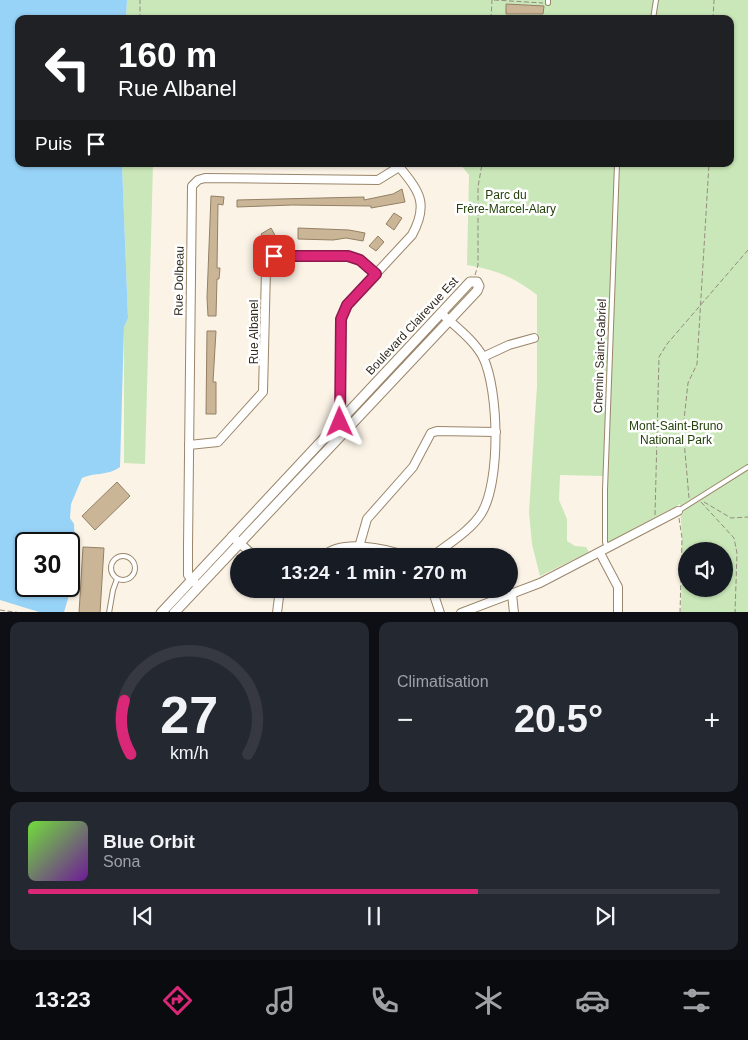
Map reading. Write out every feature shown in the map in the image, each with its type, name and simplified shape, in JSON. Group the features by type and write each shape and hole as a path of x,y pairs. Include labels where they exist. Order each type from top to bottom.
{"street":[{"name":"Rue Dolbeau","path":"195,583 188,575 192,191 195,183 205,178 376,180 384,178 396,167"},
{"path":"347,428 340,422 341,319 347,305 412,235 419,223 421,199 417,190 400,167"},
{"name":"Rue Albanel","path":"189,444 211,445 218,442 263,392 266,268 272,257 280,255 348,256 360,260 376,274"},
{"name":"Boulevard Clairevue Est","path":"161,612 195,583 240,543 479,289 478,283 474,280 232,536 195,583 174,612"},
{"path":"441,314 474,344 483,357 488,373 496,432 493,468 485,508 474,522 442,548"},
{"path":"483,357 509,345 534,338"},
{"path":"359,547 367,519 413,467 431,433 437,431 496,432"},
{"path":"518,591 604,551 678,511"},
{"path":"232,536 245,548"},
{"path":"338,548 341,546 364,548"},
{"path":"604,551 618,587 618,612"},
{"path":"277,612 279,598"},
{"path":"435,598 440,612"},
{"path":"461,612 501,598"},
{"path":"512,598 514,612"}],"lane":[{"path":"654,15 656,0"},
{"name":"Chemin Saint-Gabriel","path":"604,551 616,167"},
{"path":"678,511 748,467"},
{"path":"127,556 135,564 134,572 129,578 117,579 112,574 111,563 116,557 127,556"},
{"path":"109,612 112,590 117,579"}],"path":[{"path":"140,0 140,15"},
{"path":"491,15 493,0 548,2"},
{"path":"713,15 714,0"},
{"path":"474,280 478,265 478,187 481,167"},
{"path":"690,504 687,492 683,429 688,383 697,364 709,167"},
{"path":"655,518 660,357 667,344 748,250"},
{"path":"699,499 731,518 748,517"},
{"path":"699,499 734,538 737,554 735,612"},
{"path":"678,511 682,538 680,612"},
{"path":"0,610 22,612"}],"green space":[{"name":"Mont-Saint-Bruno National Park","path":"127,0 748,0 748,612 681,612 681,597 733,597 733,542 682,542 680,504 602,546 603,476 560,475 559,500 567,519 567,541 575,546 586,547 589,552 540,576 532,544 529,512 537,386 537,295 504,275 467,265 469,175 462,167 734,167 734,15 126,15"},
{"path":"122,167 153,167 145,464 124,463 124,327 128,318"}],"water":[{"path":"0,0 127,0 126,15 15,15 15,167 122,167 128,318 124,327 120,467 111,472 82,478 71,504 70,518 74,524 74,532 15,532 15,597 68,597 64,612 39,612 0,600"}],"building":[{"path":"506,4 544,6 543,14 506,14"},
{"path":"402,189 405,202 371,208 371,206 292,205 237,207 237,200 364,197 364,200 393,194"},
{"path":"211,196 224,197 223,205 218,204 217,268 220,268 219,279 217,279 216,316 208,316 207,298"},
{"path":"394,213 402,218 394,230 386,224"},
{"path":"271,228 276,237 265,242 261,234"},
{"path":"298,228 349,230 365,233 363,241 346,238 333,240 298,239"},
{"path":"378,236 384,242 376,251 369,246"},
{"path":"207,331 216,331 213,382 216,382 216,414 206,414"},
{"path":"117,482 130,496 95,530 82,516"},
{"path":"83,547 104,548 100,612 79,612"}],"route":[{"path":"274,256 348,256 360,260 376,274 347,305 341,319 340,422"}],"park label":[{"name":"Parc du Frère-Marcel-Alary","path":"506,202"}]}
